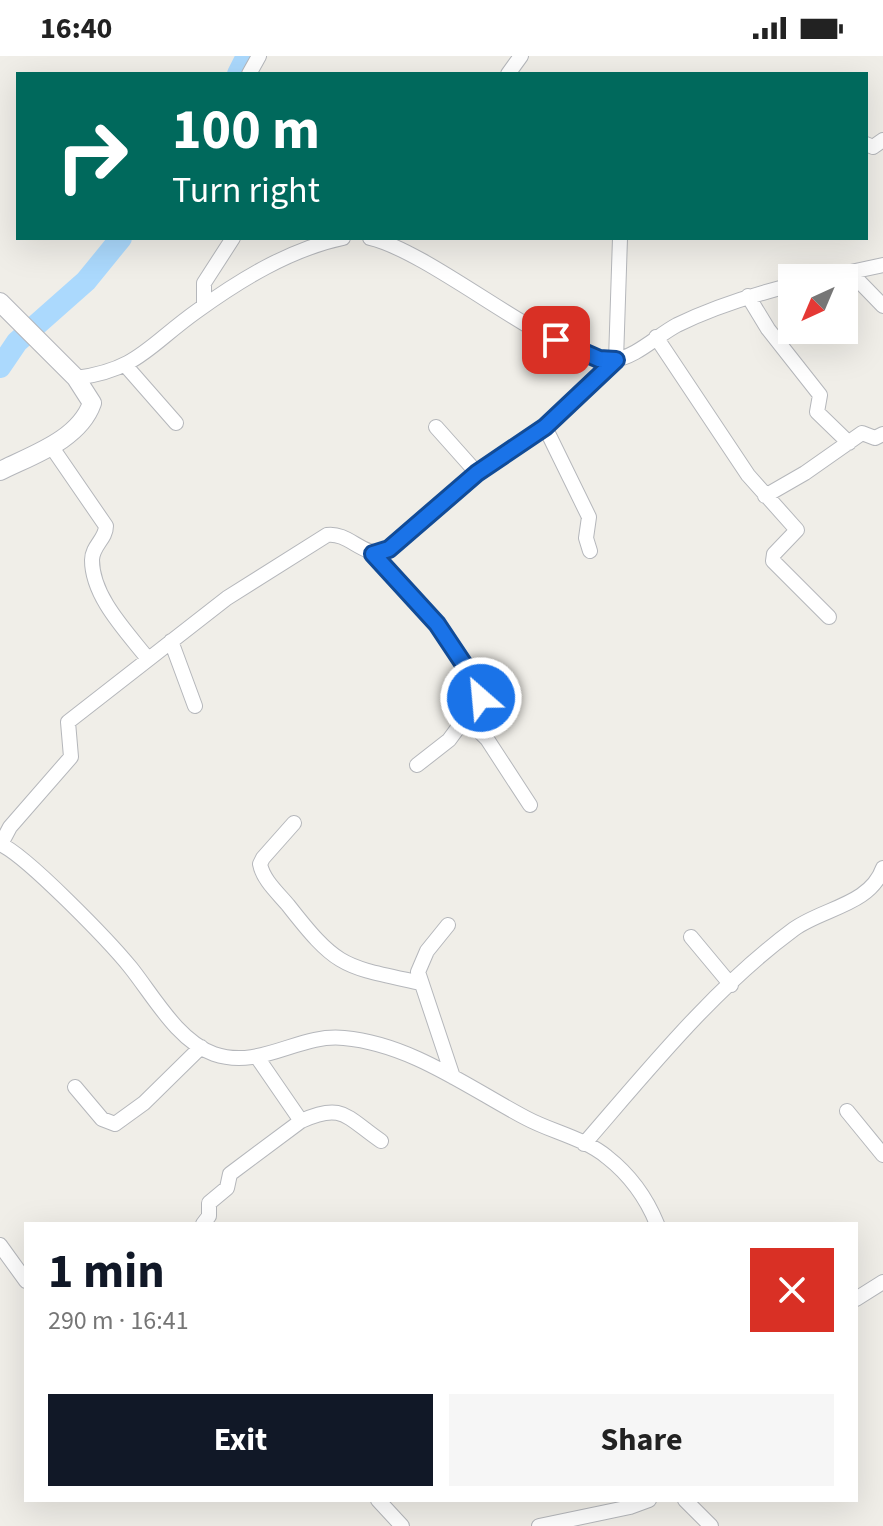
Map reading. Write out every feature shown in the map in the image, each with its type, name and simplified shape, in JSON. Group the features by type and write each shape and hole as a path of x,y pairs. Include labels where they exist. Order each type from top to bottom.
{"main road":[{"path":"0,471 51,446 76,428 92,407 91,397 76,378 5,307"}],"street":[{"path":"204,306 204,283 232,240"},
{"path":"76,378 126,366 250,275 312,247 336,240"},
{"path":"376,240 404,250 556,340 599,359 616,360"},
{"path":"616,360 620,240"},
{"path":"858,271 883,265"},
{"path":"858,280 883,306"},
{"path":"373,554 389,549 477,473 545,427 616,360 656,337 748,296 778,288"},
{"path":"748,296 768,329 819,393 817,412 849,443"},
{"path":"656,337 765,496 797,530 774,554 773,561 829,617"},
{"path":"126,366 176,423"},
{"path":"436,427 477,473"},
{"path":"545,427 589,517 586,538 590,551"},
{"path":"765,496 864,433 875,438 883,434"},
{"path":"51,446 105,523 106,533 92,555 94,569 110,609 148,659"},
{"path":"417,765 444,746 464,716 481,698 481,690 437,624 373,554 338,535 327,535 227,598 68,722 71,757 10,827 0,844 22,858 102,938 176,1025 201,1047 224,1056 257,1057 324,1038 373,1043 453,1077 526,1118 604,1154 629,1178 656,1222"},
{"path":"171,641 195,706"},
{"path":"464,716 487,739 530,805"},
{"path":"294,823 270,848 260,864 266,877 307,930 342,963 421,983"},
{"path":"584,1144 656,1061 731,985 802,923 866,892 883,868"},
{"path":"448,925 420,963 421,983 453,1077"},
{"path":"691,937 731,985"},
{"path":"75,1087 102,1119 115,1124 144,1103 201,1047"},
{"path":"257,1057 301,1121"},
{"path":"205,1222 209,1218 209,1203 227,1188 230,1174 301,1121 327,1109 336,1110 381,1141"},
{"path":"847,1111 883,1155"},
{"path":"0,1245 24,1278"},
{"path":"858,1298 883,1282"},
{"path":"380,1502 402,1526"},
{"path":"539,1526 593,1520 643,1502"},
{"path":"687,1502 711,1526"}],"waterway":[{"path":"239,72 247,56"},
{"path":"0,367 17,342 86,281 119,240"}],"route":[{"path":"481,698 481,690 437,624 373,554 385,552 477,473 545,427 616,360 592,357 556,340"}]}
